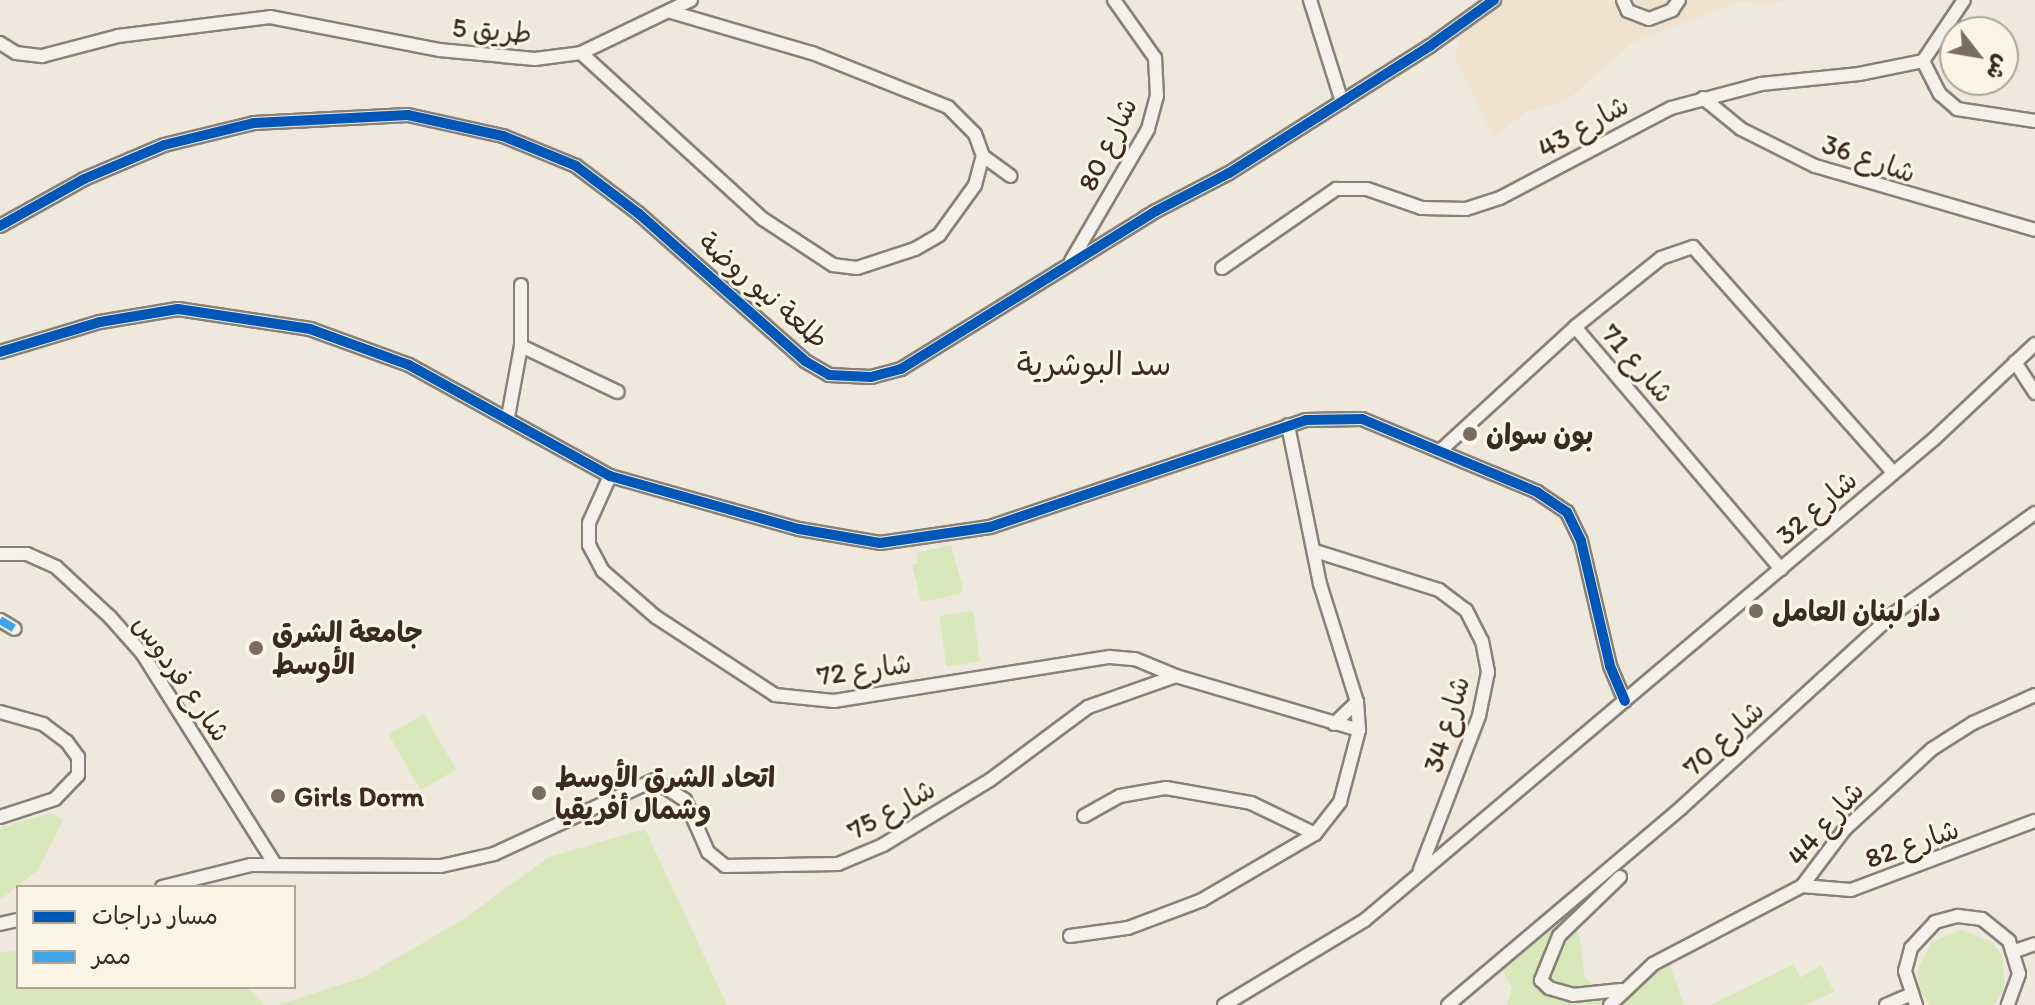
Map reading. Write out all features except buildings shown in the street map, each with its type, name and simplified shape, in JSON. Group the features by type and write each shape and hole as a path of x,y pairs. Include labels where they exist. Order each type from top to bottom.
{"street":[{"name":"طريق 5","path":"0,44 29,56 42,56 118,36 258,17 467,53 535,59 581,53 691,0"},
{"name":"شارع 80","path":"1068,266 1148,129 1157,96 1155,58 1114,0"},
{"path":"1310,0 1342,102"},
{"name":"طلعة نيو روضة","path":"0,226 84,179 164,145 254,123 408,115 503,136 576,166 638,213 805,361 829,375 850,379 901,369 1342,102 1494,0"},
{"path":"1623,0 1628,11 1649,19 1672,10 1679,0"},
{"path":"1964,0 1923,61 1940,94 1957,109 2035,121"},
{"path":"671,12 922,93 948,107 975,134 983,156 1011,176"},
{"path":"581,53 763,219 833,265 857,268 886,262 939,235 975,185 983,156"},
{"name":"شارع 43","path":"1222,268 1336,189 1367,189 1422,208 1475,206 1524,186 1638,122 1703,98 1770,82 1859,74 1923,61"},
{"name":"شارع 36","path":"1703,98 1741,129 1824,170 2035,230"},
{"path":"1575,327 1661,258 1693,247 1892,471"},
{"path":"508,417 521,346 521,285"},
{"path":"0,352 137,313 178,309 237,315 310,329 409,365 610,476 799,529 880,543 927,540 1026,516 1288,425 1362,419 1537,492 1567,512 1581,541 1610,666 1625,701"},
{"name":"شارع 71","path":"1441,450 1575,327 1781,569"},
{"name":"شارع 32","path":"1625,701 1781,569 2035,344"},
{"path":"521,346 618,392"},
{"path":"2015,362 2035,393"},
{"path":"1070,936 1128,928 1202,900 1315,834 1340,802 1359,730 1357,702 1315,551 1288,425"},
{"name":"شارع 72","path":"610,476 589,523 589,545 603,571 656,617 775,695 834,701 1110,657 1135,659 1176,676"},
{"name":"شارع 70","path":"1448,1005 1681,808 1892,615 2035,513"},
{"name":"شارع 34","path":"1315,551 1439,590 1466,610 1482,641 1488,672 1479,716 1419,872"},
{"name":"شارع فردوس","path":"0,554 27,554 56,567 110,617 142,653 275,864"},
{"path":"0,620 15,629"},
{"path":"1176,676 1359,730"},
{"name":"شارع 75","path":"275,864 441,866 494,854 641,782 654,780 685,800 708,852 725,866 838,864 883,845 990,780 1088,707 1176,676"},
{"name":"شارع 44","path":"1610,1005 1621,990 1653,964 1802,886 1845,829 1932,749 1973,723 2035,695"},
{"name":"شارع 34","path":"1224,1005 1365,920 1625,701"},
{"path":"1334,724 1357,702"},
{"path":"0,712 43,724 67,742 78,757 78,775 55,799 0,817"},
{"path":"1084,816 1120,796 1166,788 1251,803 1315,834"},
{"name":"شارع 82","path":"1802,886 1851,890 2035,821"},
{"path":"251,865 260,838"},
{"path":"170,885 251,865 275,864"},
{"path":"1620,877 1559,936 1541,980 1549,988 1573,995 1621,990"},
{"path":"1886,1005 1913,1000 1905,971 1911,948 1925,929 1946,918 1982,919 2002,932 2015,951 2019,974 2008,1005"},
{"path":"2015,951 2035,944"}],"shaded area":[{"path":"1506,0 1787,0 1766,5 1741,1 1632,43 1565,102 1526,112 1494,138 1454,56 1463,32"}],"green space":[{"path":"951,545 963,588 960,594 921,602 912,565 918,563 916,553"},
{"path":"973,611 980,662 946,666 939,616"},
{"path":"424,714 456,769 420,790 388,734"},
{"path":"51,813 63,820 38,870 0,900 0,828"},
{"path":"645,829 727,1005 278,1005 364,977 462,920 549,857"},
{"path":"1574,899 1585,979 1613,994 1667,958 1684,1005 1507,1005 1512,988 1501,968"},
{"path":"1962,930 1992,942 2002,955 2005,987 1994,1005 1929,1005 1919,988 1917,971 1932,942"},
{"path":"16,950 16,989 248,989 265,1005 0,1005 0,953"},
{"path":"1794,964 1800,978 1821,965 1834,992 1805,1005 1711,1005"}],"marked path":[{"path":"0,620 15,629"}],"cycle path":[{"path":"0,226 84,179 164,145 254,123 408,115 503,136 576,166 638,213 805,361 829,375 871,377 901,369 1156,211 1229,173 1430,46 1494,0"},
{"path":"0,352 100,322 178,309 310,329 409,365 610,476 799,529 880,543 990,527 1306,420 1362,419 1537,492 1567,512 1581,541 1610,666 1625,701"}],"place":[{"name":"بون سوان","path":"1470,434"},
{"name":"دار لبنان العامل","path":"1756,611"},
{"name":"جامعة الشرق الأوسط","path":"256,648"},
{"name":"اتحاد الشرق الأوسط وشمال أفريقيا","path":"539,793"},
{"name":"Girls Dorm","path":"278,796"}],"district":[{"name":"سد البوشرية","path":"1094,364"}]}
